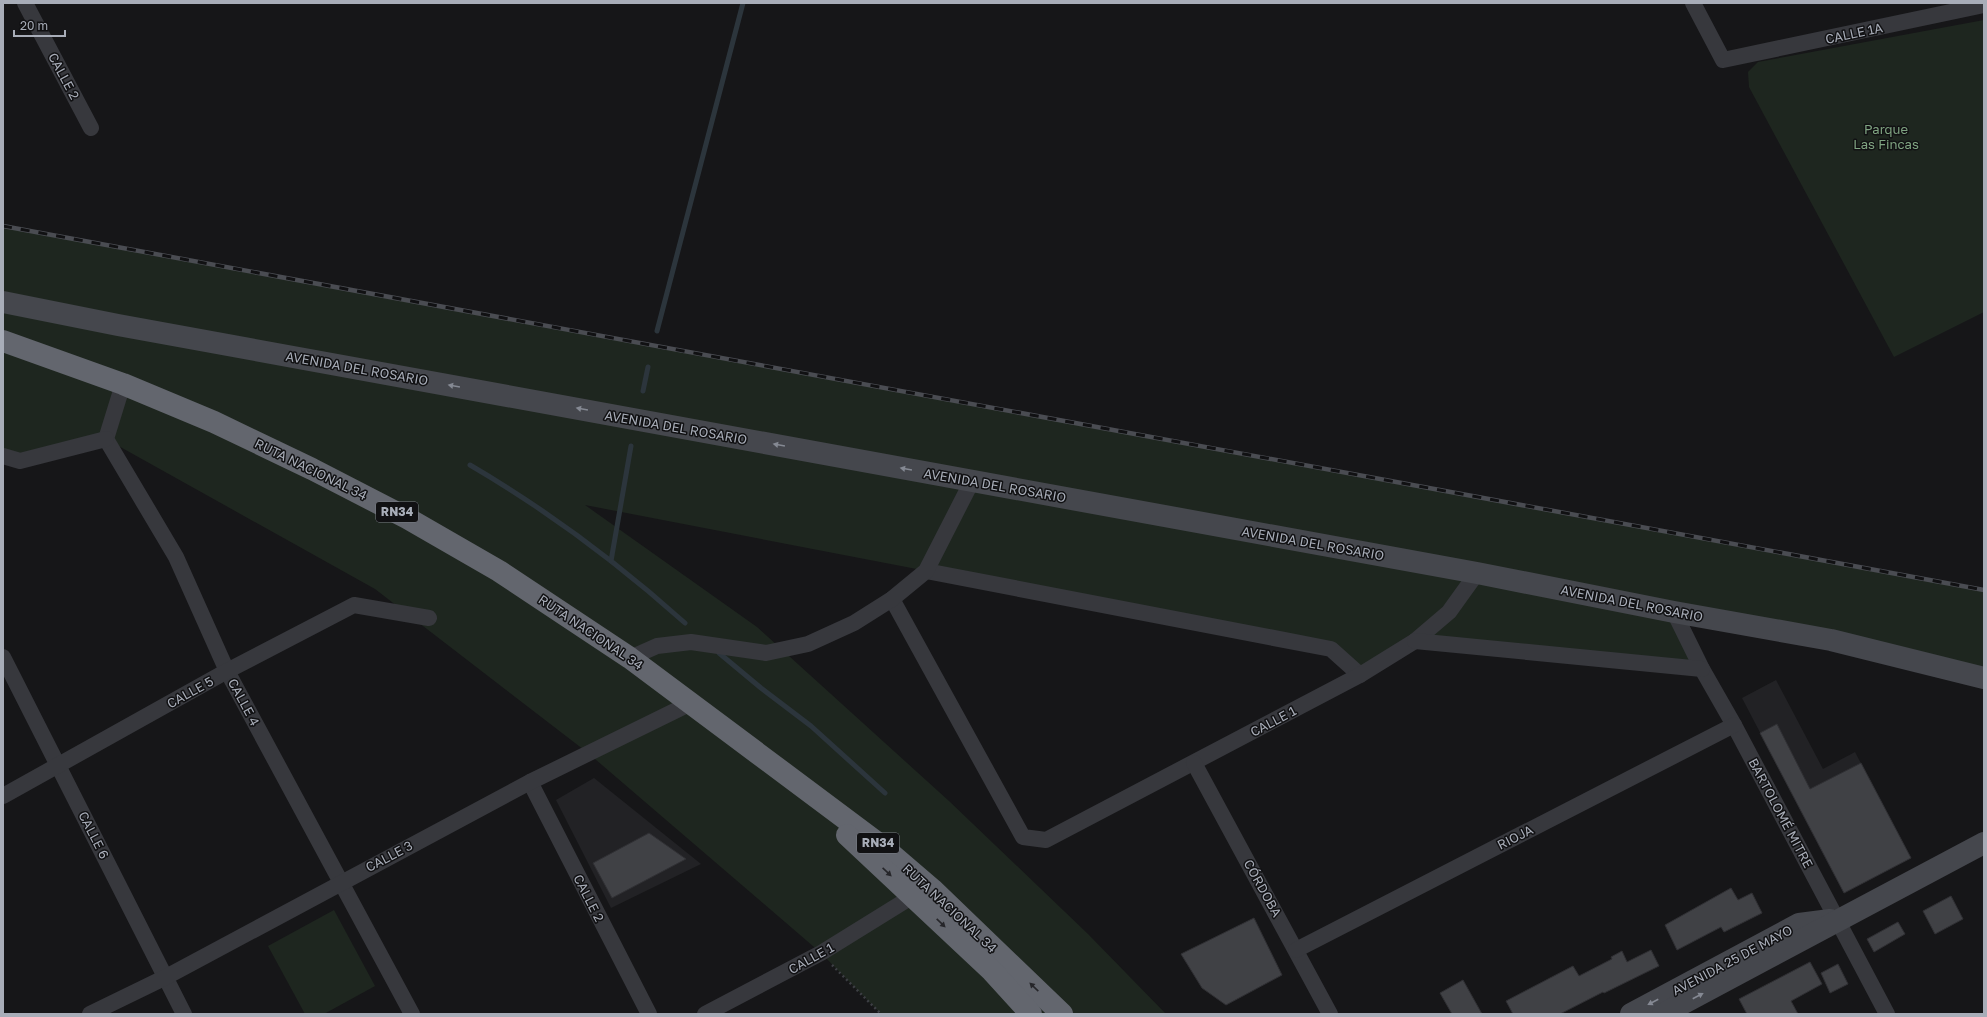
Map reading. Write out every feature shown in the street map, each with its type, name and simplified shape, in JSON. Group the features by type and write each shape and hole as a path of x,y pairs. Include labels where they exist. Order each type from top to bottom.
{"highway":[{"name":"RUTA NACIONAL 34","path":"3,341 123,384 214,422 312,469 407,518 499,571 630,658 755,750 899,861 932,888 1062,1014"},
{"name":"RUTA NACIONAL 34","path":"755,750 913,896 992,972 1031,1014"}],"main road":[{"name":"AVENIDA DEL ROSARIO","path":"3,302 1477,573 1674,612 1831,640 1984,678"},
{"name":"AVENIDA 25 DE MAYO","path":"1663,1014 1806,938 1837,919 1984,843"},
{"name":"AVENIDA 25 DE MAYO","path":"1631,1014 1799,924 1837,919"}],"street":[{"name":"CALLE 2","path":"25,3 91,128"},
{"name":"CALLE 1A","path":"1693,3 1723,60 1984,5"},
{"path":"3,456 20,461 106,439 123,384"},
{"name":"CALLE 4","path":"106,439 176,557 227,671 412,1014"},
{"path":"630,658 657,646 691,642 766,652 808,644 854,623 892,599 926,571 972,480"},
{"path":"926,571 1331,649 1360,675"},
{"name":"CALLE 1","path":"892,599 1023,837 1046,840 1360,675 1415,641 1449,612 1477,573"},
{"name":"CALLE 5","path":"3,796 227,671 354,605 429,618"},
{"name":"BARTOLOMÉ MITRE","path":"1674,612 1702,669 1734,725 1887,1014"},
{"path":"1415,641 1702,669"},
{"name":"CALLE 6","path":"3,657 184,1014"},
{"name":"CALLE 3","path":"90,1014 166,977 530,782 691,703"},
{"name":"RIOJA","path":"1296,950 1734,725"},
{"name":"CÓRDOBA","path":"1194,763 1330,1014"},
{"name":"CALLE 2","path":"530,782 649,1014"},
{"name":"CALLE 1","path":"706,1014 821,953 913,896"}],"path":[{"path":"821,953 881,1014"}],"shaded area":[{"path":"1776,680 1823,769 1855,752 1911,858 1844,893 1742,698"},
{"path":"594,778 701,864 611,908 556,800"}],"green space":[{"name":"Parque Las Fincas","path":"1984,20 1984,312 1894,357 1749,87 1748,72 1758,62"},
{"path":"3,226 1984,590 1984,678 1674,613 1702,669 1415,641 1360,675 1331,649 585,505 757,627 949,801 1088,934 1166,1014 881,1014 821,953 588,753 375,589 106,439 3,456"},
{"path":"334,910 375,986 324,1014 305,1014 268,946"}],"building":[{"path":"1777,724 1810,789 1861,763 1911,858 1844,893 1760,733"},
{"path":"649,833 686,859 612,898 593,863"},
{"path":"1731,888 1738,900 1752,893 1762,913 1724,932 1721,927 1677,950 1665,925"},
{"path":"1951,896 1963,919 1935,934 1923,911"},
{"path":"1254,918 1282,975 1226,1005 1202,988 1181,954"},
{"path":"1898,922 1905,934 1874,952 1867,939"},
{"path":"1651,950 1659,966 1560,1014 1513,1014 1506,1001 1573,966 1579,976 1612,959 1611,957 1622,951 1627,962"},
{"path":"1810,962 1822,984 1791,1001 1798,1014 1747,1014 1739,999"},
{"path":"1838,964 1848,984 1830,993 1821,973"},
{"path":"1463,980 1482,1014 1452,1014 1440,993"}],"waterway":[{"path":"657,331 743,3"},
{"path":"643,391 648,367"},
{"path":"611,561 631,446"},
{"path":"470,465 527,500 581,538 634,579 685,623"},
{"path":"719,653 761,688 811,726 885,793"}],"railway":[{"path":"3,226 1984,590"}]}
